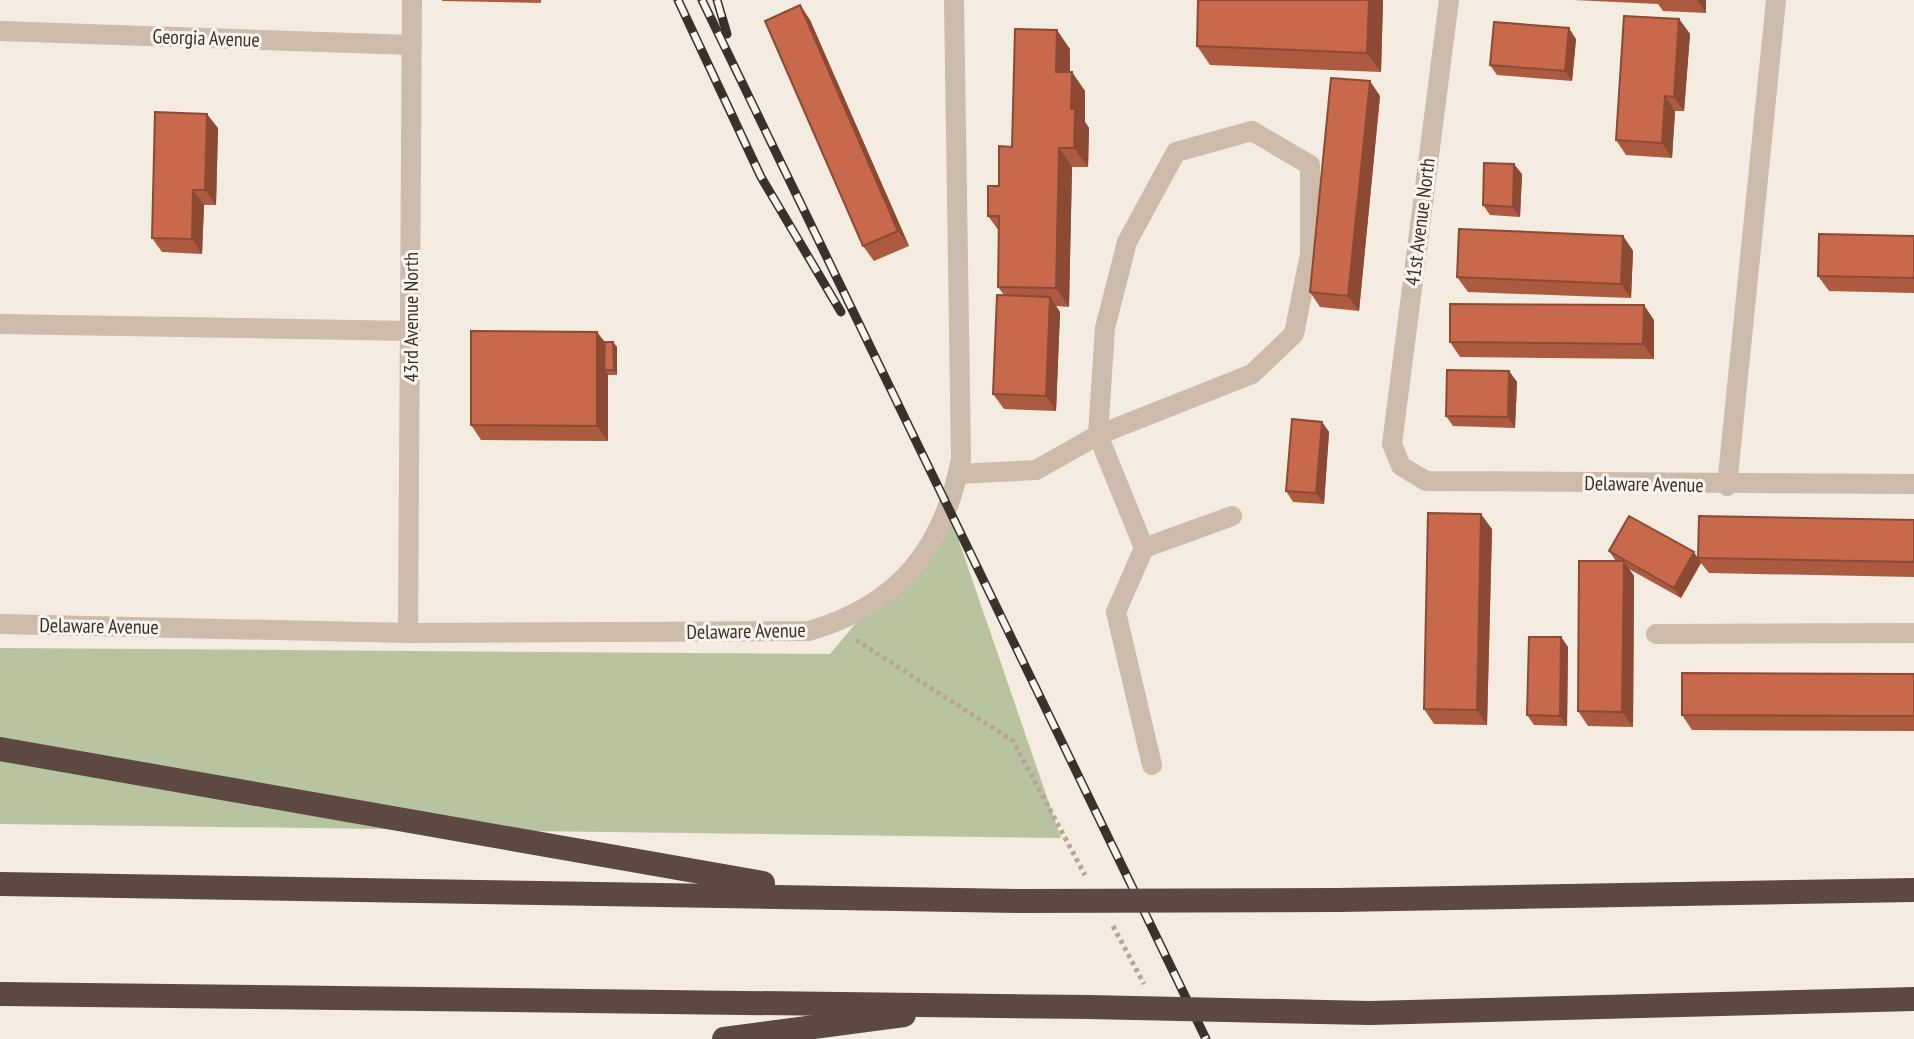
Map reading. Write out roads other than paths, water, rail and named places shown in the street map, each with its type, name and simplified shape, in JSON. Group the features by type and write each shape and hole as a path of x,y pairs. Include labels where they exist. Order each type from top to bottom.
{"highway":[{"path":"0,749 837,896"},
{"path":"0,884 1022,901 1338,900 1914,890"},
{"path":"0,994 990,1004 1370,1013 1914,999"},
{"path":"724,1039 990,1004"}],"street":[{"name":"43rd Avenue North","path":"408,633 412,0"},
{"name":"41st Avenue North","path":"1392,444 1449,0"},
{"path":"1727,486 1776,0"},
{"name":"Delaware Avenue","path":"0,624 408,633 809,631 832,625 863,610 906,576 930,546 949,512 958,474 962,444 954,10"},
{"name":"Georgia Avenue","path":"0,31 412,45"},
{"path":"958,474 1036,470 1098,435 1252,374 1294,334 1310,254 1310,165 1252,131 1176,152 1127,242 1105,328 1098,435 1144,548 1116,612 1152,765"},
{"path":"0,324 411,331"},
{"name":"Delaware Avenue","path":"1392,444 1401,466 1426,481 1727,486 1914,484"},
{"path":"1144,548 1232,516"},
{"path":"1656,634 1914,633"}],"railway":[{"path":"678,0 761,177 841,312"},
{"path":"702,0 1206,1039"},
{"path":"717,0 727,34"}]}
